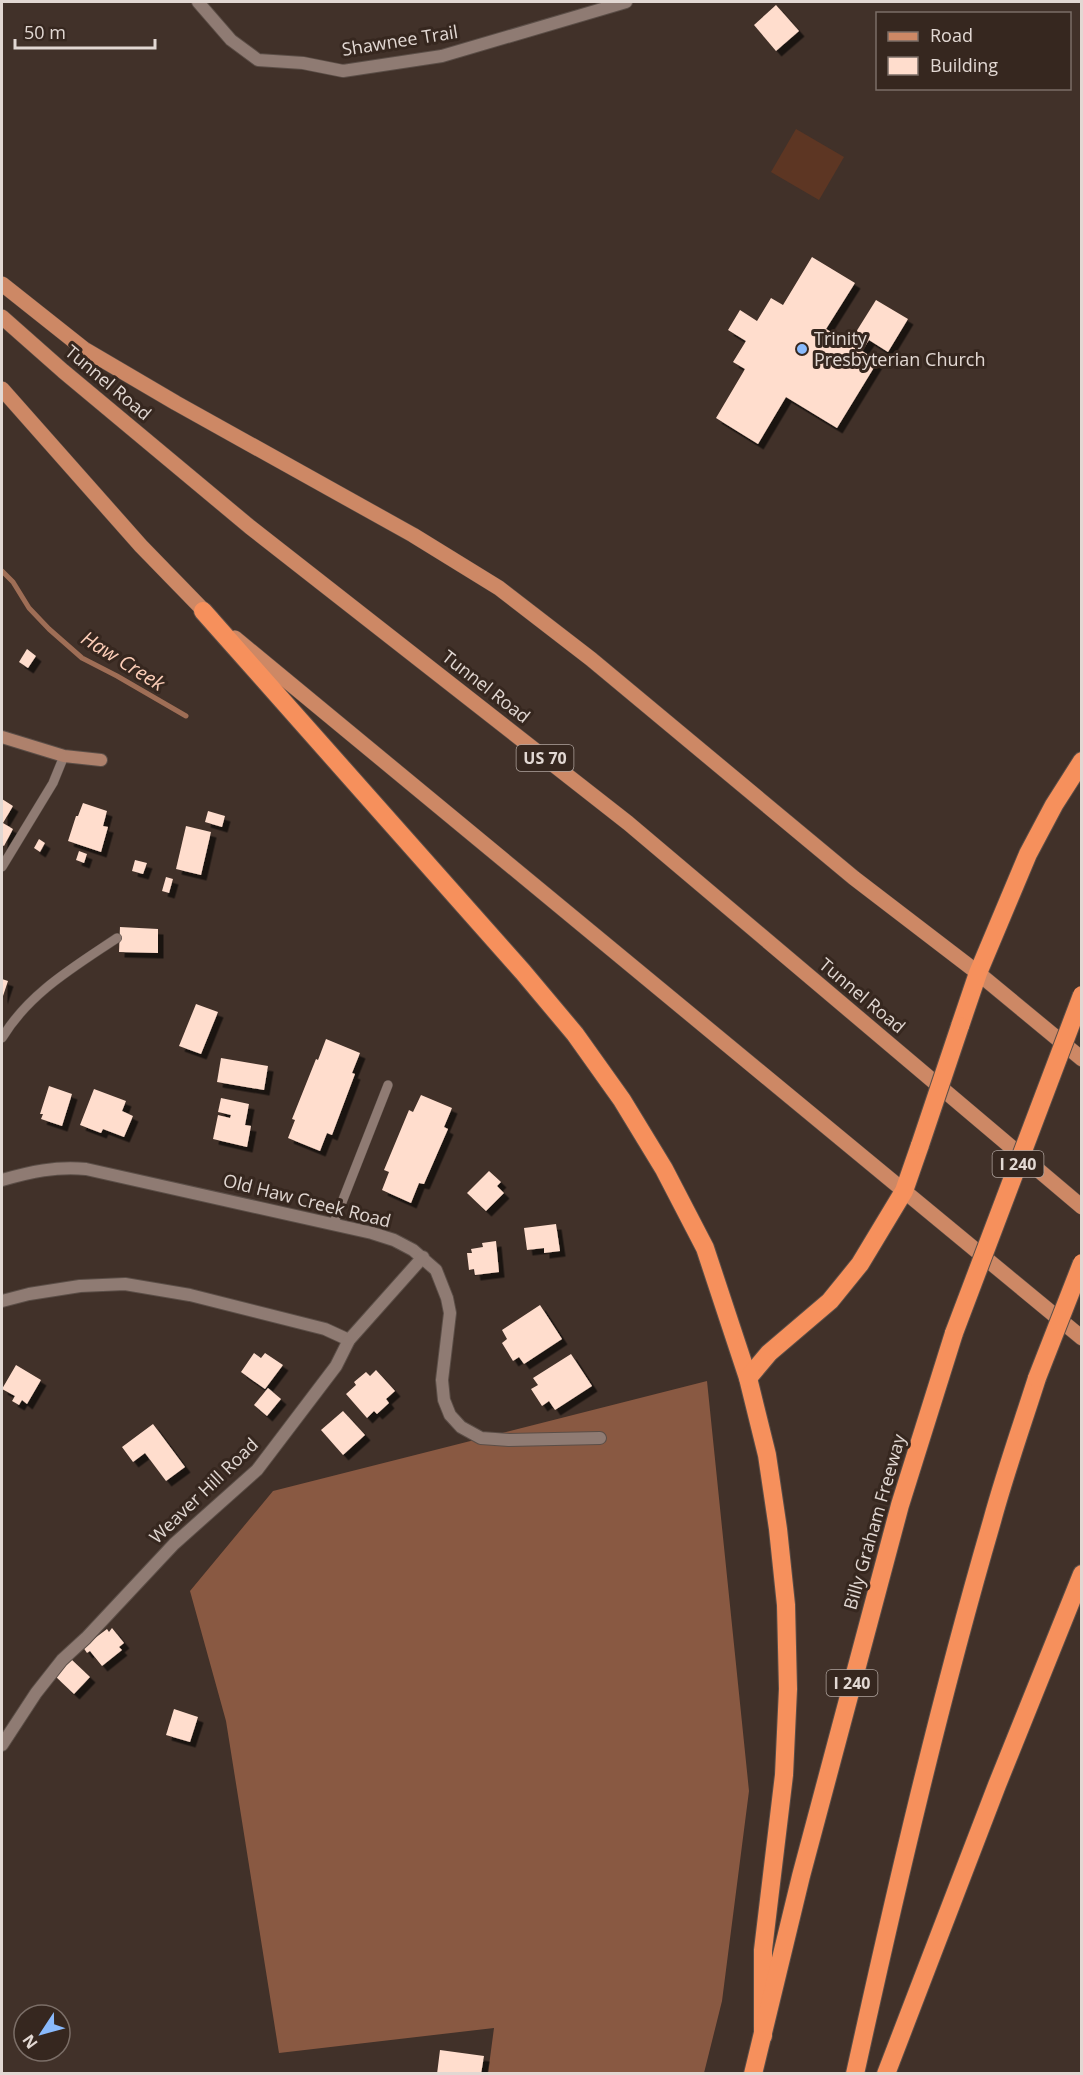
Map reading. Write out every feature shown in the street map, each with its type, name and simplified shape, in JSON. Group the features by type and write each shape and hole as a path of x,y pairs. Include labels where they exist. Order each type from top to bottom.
{"highway":[{"path":"203,611 516,963 575,1034 622,1100 664,1169 705,1248 748,1378 767,1455 786,1605 788,1689 784,1775 763,1950 763,2036"},
{"path":"748,1378 769,1353 830,1301 860,1264 904,1191 978,974 1028,854 1082,761"},
{"name":"Billy Graham Freeway","path":"753,2073 801,1876 897,1516 954,1333 1082,995"},
{"path":"855,2073 890,1914 957,1645 992,1519 1037,1378 1082,1263"},
{"path":"886,2073 997,1785 1082,1574"}],"main road":[{"path":"2,284 84,349 176,404 413,535 499,588 591,659 738,779 854,878 978,974 1082,1059"},
{"name":"Tunnel Road","path":"2,317 250,527 627,824 1082,1207"},
{"path":"2,388 141,546 203,611 1082,1338"}],"street":[{"name":"Shawnee Trail","path":"198,2 231,40 258,60 303,63 343,71 442,56 626,2"},
{"path":"2,737 64,756 101,760"},
{"name":"Old Haw Creek Road","path":"2,1179 42,1169 69,1167 86,1169 394,1240 423,1257 436,1270 447,1298 450,1313 443,1371 444,1400 450,1415 461,1427 480,1438 509,1440 600,1438"},
{"name":"Weaver Hill Road","path":"2,1745 36,1693 62,1660 86,1638 174,1544 257,1470 336,1366 349,1340 423,1257"},
{"path":"2,1301 80,1286 125,1284 190,1295 325,1329 349,1340"}],"lane":[{"path":"2,867 53,783 64,756"},
{"path":"2,1038 12,1020 46,986 117,938"},
{"path":"333,1225 388,1085"}],"shaded area":[{"path":"796,129 844,157 819,200 771,172"},
{"path":"707,1381 749,1791 722,2001 704,2073 488,2073 494,2028 279,2053 226,1721 190,1591 273,1491"}],"building":[{"path":"776,5 799,31 776,51 754,25"},
{"name":"Trinity Presbyterian Church","path":"812,257 855,283 826,329 856,347 862,336 856,332 876,300 908,319 888,352 869,340 862,351 878,361 837,428 786,397 758,444 716,418 745,369 733,362 746,341 728,330 740,310 757,321 771,298 783,305"},
{"path":"27,649 36,656 28,668 19,662"},
{"path":"2,799 13,806 3,823 13,829 4,846 2,845"},
{"path":"83,803 107,811 103,826 108,827 101,852 68,841"},
{"path":"208,811 225,816 222,827 205,822"},
{"path":"186,826 211,832 201,875 176,869"},
{"path":"39,839 45,843 40,852 34,848"},
{"path":"79,851 87,854 84,863 76,860"},
{"path":"135,860 147,863 143,874 132,871"},
{"path":"166,877 173,879 169,893 162,891"},
{"path":"120,927 158,929 158,953 119,952"},
{"path":"2,979 8,981 2,999"},
{"path":"196,1004 218,1012 201,1054 179,1046"},
{"path":"326,1039 360,1053 352,1073 355,1074 332,1135 327,1133 320,1151 288,1138 295,1120 292,1119"},
{"path":"221,1058 268,1066 264,1090 217,1082"},
{"path":"49,1086 72,1094 62,1126 41,1119 43,1114 40,1114"},
{"path":"94,1089 126,1101 122,1111 133,1116 124,1137 103,1129 101,1133 80,1125"},
{"path":"421,1095 452,1108 444,1127 448,1129 424,1184 419,1183 411,1203 382,1190 389,1172 384,1170 409,1110 413,1112"},
{"path":"221,1098 249,1104 245,1125 251,1126 247,1147 213,1139 218,1115 230,1118 231,1115 218,1112"},
{"path":"489,1171 501,1182 497,1186 504,1193 486,1211 467,1193"},
{"path":"556,1224 560,1251 544,1253 544,1248 527,1250 524,1228"},
{"path":"496,1241 499,1272 475,1275 474,1269 469,1270 467,1253 472,1253 471,1249 483,1247 482,1243"},
{"path":"540,1305 562,1339 524,1364 519,1357 513,1361 502,1343 507,1339 502,1330"},
{"path":"254,1353 261,1358 265,1353 283,1365 265,1389 241,1372"},
{"path":"571,1354 592,1386 555,1410 549,1401 542,1406 531,1389 538,1385 533,1378"},
{"path":"16,1365 41,1380 27,1404 22,1400 19,1405 12,1401 15,1396 2,1389"},
{"path":"376,1370 395,1391 386,1399 389,1403 377,1414 374,1411 367,1418 346,1394 356,1385 354,1382 366,1372 370,1376"},
{"path":"268,1388 281,1399 267,1416 254,1405"},
{"path":"343,1411 365,1435 343,1455 321,1430"},
{"path":"153,1424 185,1467 166,1481 145,1453 133,1462 122,1447"},
{"path":"112,1628 124,1643 119,1647 122,1650 102,1666 90,1651 87,1653 83,1647 107,1629 109,1632"},
{"path":"71,1659 90,1677 74,1694 55,1676"},
{"path":"174,1709 198,1717 190,1742 166,1735"},
{"path":"440,2050 484,2056 481,2074 437,2074"}],"waterway":[{"name":"Haw Creek","path":"2,571 13,582 29,608 82,658 186,716"}],"place":[{"name":"Trinity Presbyterian Church","path":"802,349"}]}
